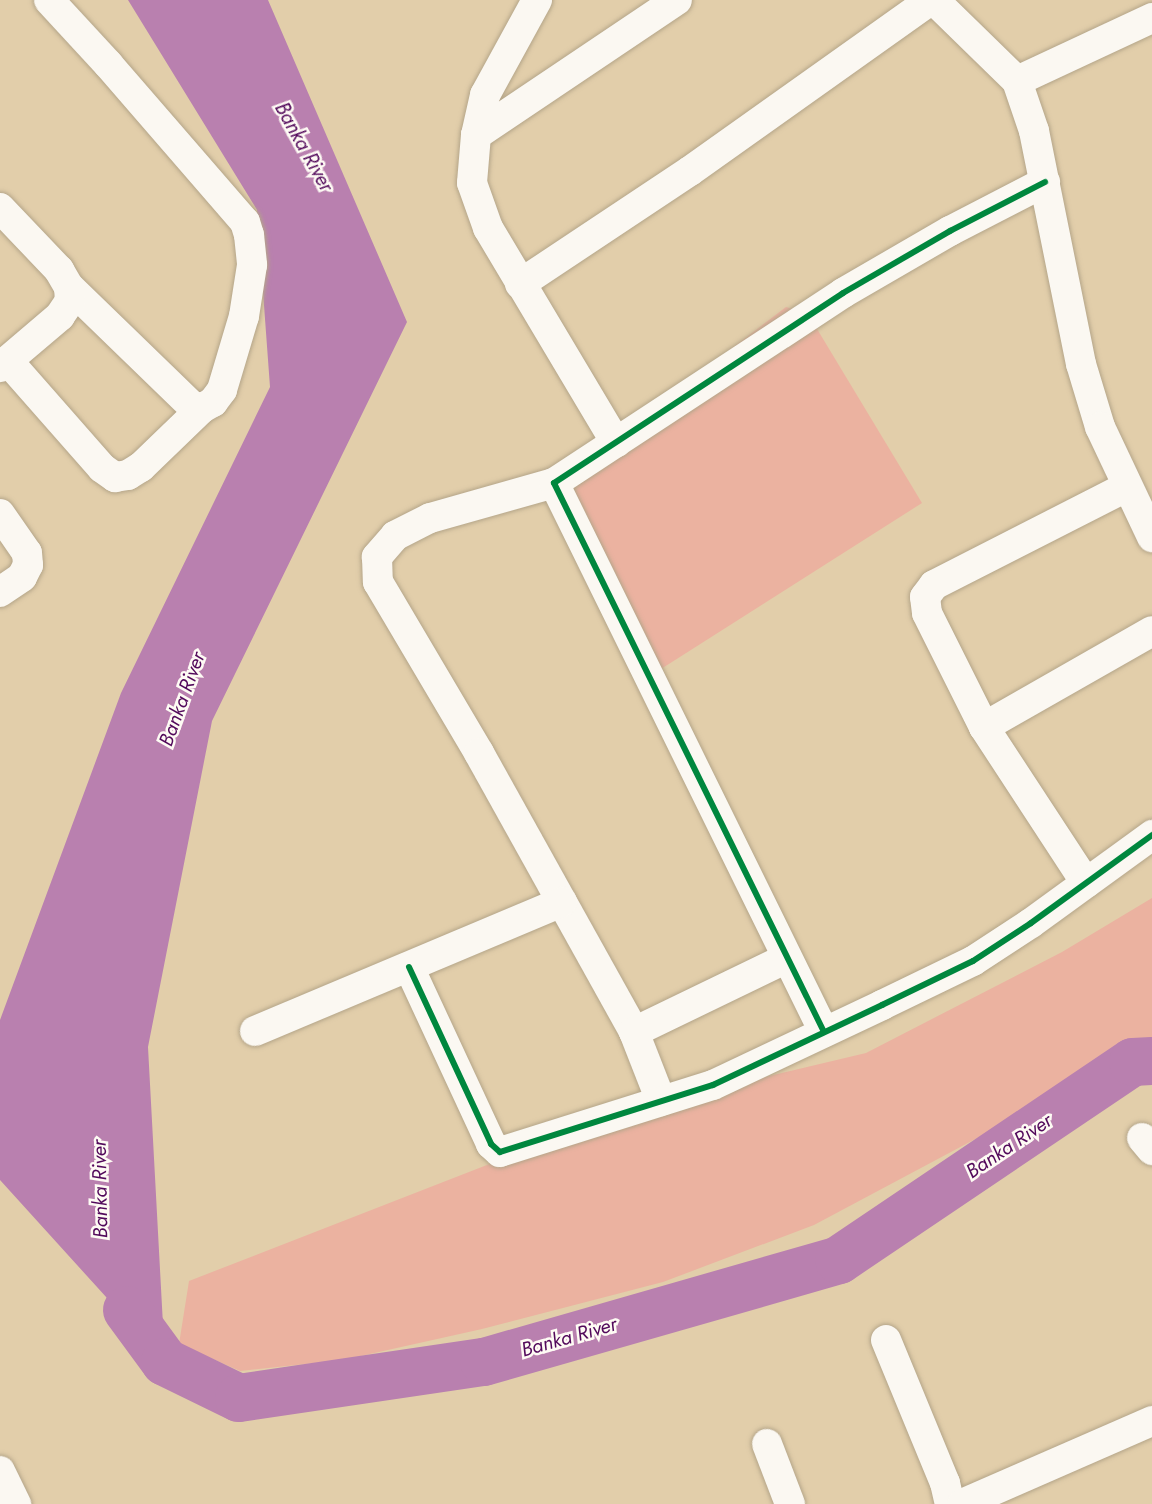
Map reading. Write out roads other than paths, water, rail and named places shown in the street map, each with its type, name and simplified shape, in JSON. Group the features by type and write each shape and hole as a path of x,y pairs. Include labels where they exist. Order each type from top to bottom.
{"street":[{"path":"49,0 108,64 245,222 249,235 252,265 244,316 222,390 213,402 202,408 141,467 128,475 115,477 102,468 4,364 60,316 70,301 69,287"},
{"path":"537,0 485,95 476,135 472,183 488,228 616,443"},
{"path":"476,135 677,0"},
{"path":"520,284 690,171 932,0 1017,81 1034,131 1081,364 1100,427 1126,487 1152,537"},
{"path":"1017,81 1152,18"},
{"path":"661,1101 634,1032 479,753 378,582 377,557 394,536 429,518 554,483 843,292 950,231 1045,182"},
{"path":"0,208 59,270 69,287 192,406 202,408"},
{"path":"554,483 824,1032"},
{"path":"1086,883 984,727 927,613 926,597 934,585 1126,487"},
{"path":"0,514 27,553 28,565 22,577 0,591"},
{"path":"984,727 1152,631"},
{"path":"409,967 491,1144 500,1152 713,1085 973,961 1152,835"},
{"path":"255,1031 562,902"},
{"path":"634,1032 787,958"},
{"path":"886,1340 945,1483 950,1504"},
{"path":"962,1504 1152,1421"},
{"path":"767,1444 790,1504"},
{"path":"0,1471 16,1504"}],"water":[{"path":"128,0 268,0 407,322 212,721 148,1047 165,1362 0,1180 0,1020 121,693 270,387 257,210"}],"waterway":[{"name":"Banka River","path":"127,1310 165,1362 239,1398 484,1362 839,1260 1133,1062 1152,1061"}]}
